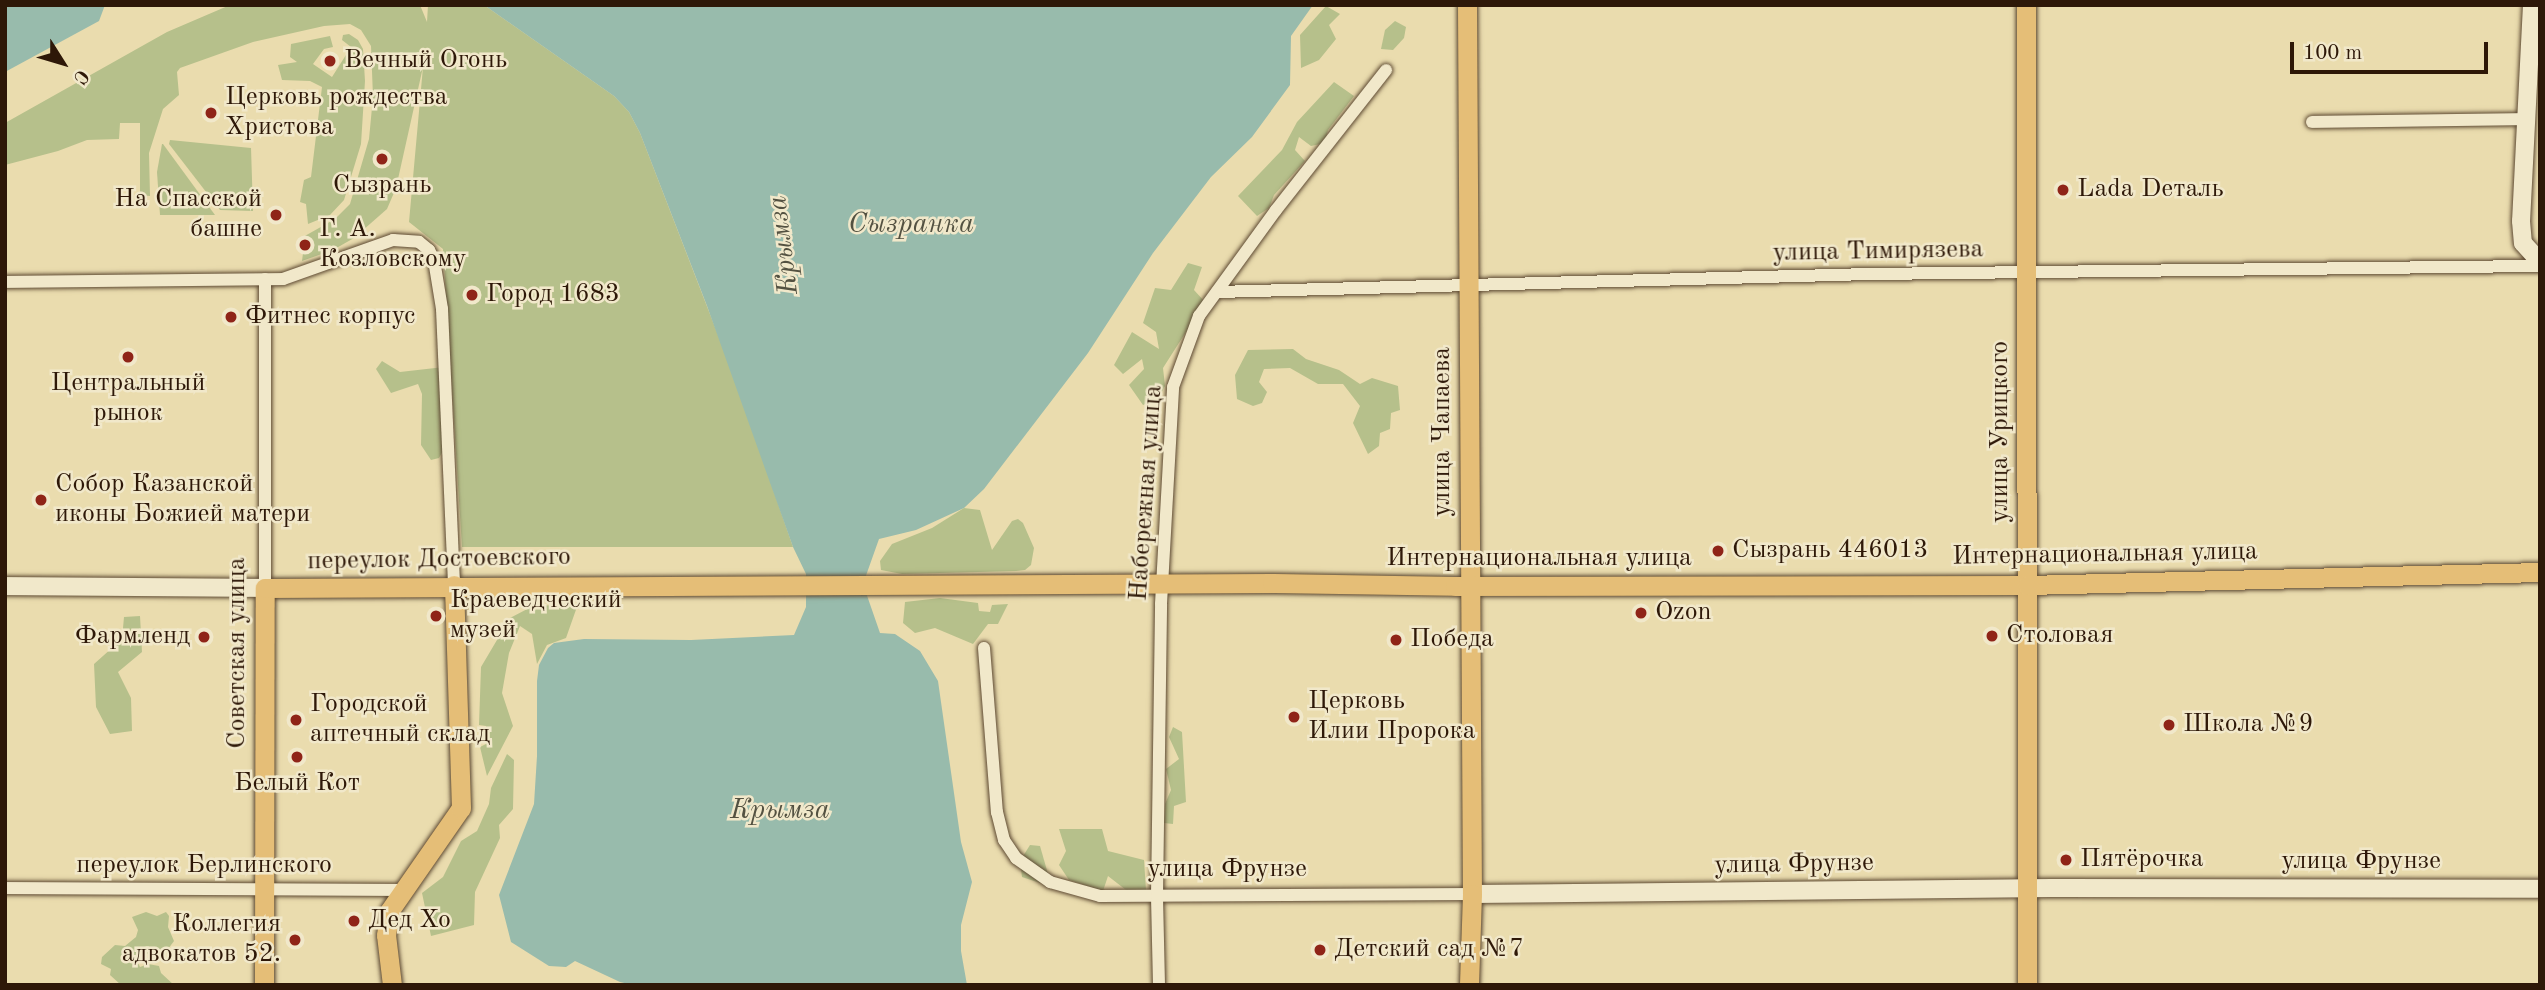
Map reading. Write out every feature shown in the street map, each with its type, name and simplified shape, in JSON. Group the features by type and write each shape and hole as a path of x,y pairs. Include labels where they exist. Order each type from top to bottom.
{"main road":[{"name":"улица Чапаева","path":"1467,5 1472,894 1469,985"},
{"name":"улица Урицкого","path":"2026,5 2027,985"},
{"name":"Интернациональная улица","path":"874,585 2027,585 2540,572"},
{"path":"392,985 386,921 403,890 461,808 454,585"},
{"name":"переулок Достоевского","path":"265,587 874,585"},
{"name":"Советская улица","path":"264,985 265,587"}],"street":[{"path":"2532,5 2521,232 2528,251 2540,264"},
{"name":"Набережная улица","path":"1159,985 1157,896 1163,584 1173,387 1199,316 1276,210 1386,70"},
{"path":"2312,122 2526,119"},
{"path":"5,282 283,279 393,240 419,242 434,260 442,309 454,585"},
{"name":"улица Тимирязева","path":"1217,292 2027,272 2540,264"},
{"name":"Советская улица","path":"265,279 265,587"},
{"name":"переулок Достоевского","path":"5,586 265,587"},
{"name":"улица Фрунзе","path":"984,648 997,812 1004,840 1016,858 1050,882 1100,896 2028,888 2540,889"},
{"name":"переулок Берлинского","path":"5,888 403,890"}],"green space":[{"path":"230,5 420,5 427,22 428,5 484,5 614,96 629,112 640,133 735,379 793,547 462,547 443,249 409,222 423,67 396,188 387,209 354,238 333,250 302,261 303,253 308,250 307,239 303,237 335,219 350,204 369,139 373,97 371,46 361,30 350,24 324,26 253,42 180,68 177,72 179,95 163,109 149,153 150,196 140,195 140,123 120,123 119,139 87,140 5,165 5,123 167,32"},
{"path":"1326,6 1340,14 1329,25 1336,39 1319,60 1301,68 1300,35"},
{"path":"1395,21 1406,27 1404,38 1393,50 1381,49 1385,30"},
{"path":"349,34 358,40 363,49 365,81 361,144 344,200 330,215 308,224 306,204 300,202 304,180 311,177 322,87 310,81 282,80 278,65 297,62 290,57 291,44 330,36 333,47 324,49 313,64 332,77 351,47 342,40 343,35"},
{"path":"1334,82 1354,96 1328,130 1325,143 1311,146 1299,137 1295,150 1305,161 1274,195 1269,208 1257,216 1238,196 1282,150 1297,122"},
{"path":"170,140 251,148 253,211 220,210 169,144"},
{"path":"162,144 215,215 160,215 157,172"},
{"path":"1188,263 1202,267 1194,290 1205,302 1163,368 1165,386 1158,399 1143,405 1129,385 1144,369 1142,359 1123,374 1114,365 1132,332 1159,349 1156,332 1143,323 1155,288 1171,290"},
{"path":"1293,349 1306,359 1339,370 1360,384 1372,378 1398,386 1400,410 1391,413 1390,429 1380,433 1379,446 1368,454 1353,423 1360,406 1343,384 1318,384 1290,368 1264,369 1259,382 1267,392 1262,403 1253,406 1237,399 1235,375 1248,350"},
{"path":"382,361 400,372 444,367 445,447 439,458 431,460 421,445 422,394 418,384 391,393 376,369"},
{"path":"964,508 980,510 992,550 1012,521 1018,519 1023,523 1034,548 1031,565 1025,570 1016,571 902,574 881,570 880,561 892,544 932,528"},
{"path":"940,598 978,603 979,611 990,612 992,605 1008,604 998,624 988,624 973,644 935,628 915,633 903,623 905,602"},
{"path":"578,604 566,638 547,645 537,664 532,634 520,626 509,653 502,693 513,726 487,776 480,747 486,744 486,726 479,725 481,667 510,618 533,606"},
{"path":"140,616 142,652 118,672 131,698 132,731 110,734 96,707 94,664 122,639 124,617"},
{"path":"1173,727 1182,732 1186,802 1174,806 1173,824 1164,823 1165,804 1171,790 1166,769 1179,759 1169,737"},
{"path":"507,754 514,760 513,809 499,825 500,838 475,892 474,925 431,936 422,893 443,877 461,841 477,831 489,804 491,788"},
{"path":"1059,829 1102,829 1108,851 1144,860 1146,890 1126,890 1108,876 1103,891 1069,880 1059,865 1066,851"},
{"path":"1030,845 1040,846 1048,874 1040,883 1022,877 1020,861"},
{"path":"146,912 157,916 166,912 174,941 165,953 147,954 138,963 140,967 148,964 159,966 161,973 174,985 121,985 110,975 111,969 101,964 102,957 115,945 125,946 136,937 138,930 132,917"}],"water":[{"path":"5,5 105,5 99,21 5,72"},
{"name":"Сызранка","path":"484,5 1313,5 1291,36 1290,85 1252,137 1211,177 1153,253 1088,353 984,489 964,508 916,530 879,539 863,584 880,633 895,634 920,651 938,681 961,842 972,882 961,925 961,951 967,985 633,985 620,982 575,961 566,967 549,966 511,942 499,895 534,804 537,681 539,665 548,648 554,643 584,639 691,640 794,635 806,607 806,574 793,547 707,306 640,133 629,112 614,96"}],"place":[{"name":"Вечный Огонь","path":"330,61"},
{"name":"Церковь рождества Христова","path":"211,113"},
{"name":"Сызрань","path":"382,159"},
{"name":"Lada Dеталь","path":"2063,190"},
{"name":"На Спасской башне","path":"276,215"},
{"name":"Г. А. Козловскому","path":"305,245"},
{"name":"Город 1683","path":"472,295"},
{"name":"Фитнес корпус","path":"231,317"},
{"name":"Центральный рынок","path":"128,357"},
{"name":"Собор Казанской иконы Божией матери","path":"41,500"},
{"name":"Сызрань 446013","path":"1718,551"},
{"name":"Ozon","path":"1641,613"},
{"name":"Краеведческий музей","path":"436,616"},
{"name":"Столовая","path":"1992,636"},
{"name":"Фармленд","path":"204,637"},
{"name":"Победа","path":"1396,640"},
{"name":"Церковь Илии Пророка","path":"1294,717"},
{"name":"Городской аптечный склад","path":"296,720"},
{"name":"Школа №9","path":"2169,725"},
{"name":"Белый Кот","path":"297,757"},
{"name":"Пятёрочка","path":"2066,860"},
{"name":"Дед Хо","path":"354,921"},
{"name":"Коллегия адвокатов 52.","path":"295,940"},
{"name":"Детский сад №7","path":"1320,950"}],"water label":[{"name":"Крымза","path":"784,245"},
{"name":"Крымза","path":"780,811"}]}
